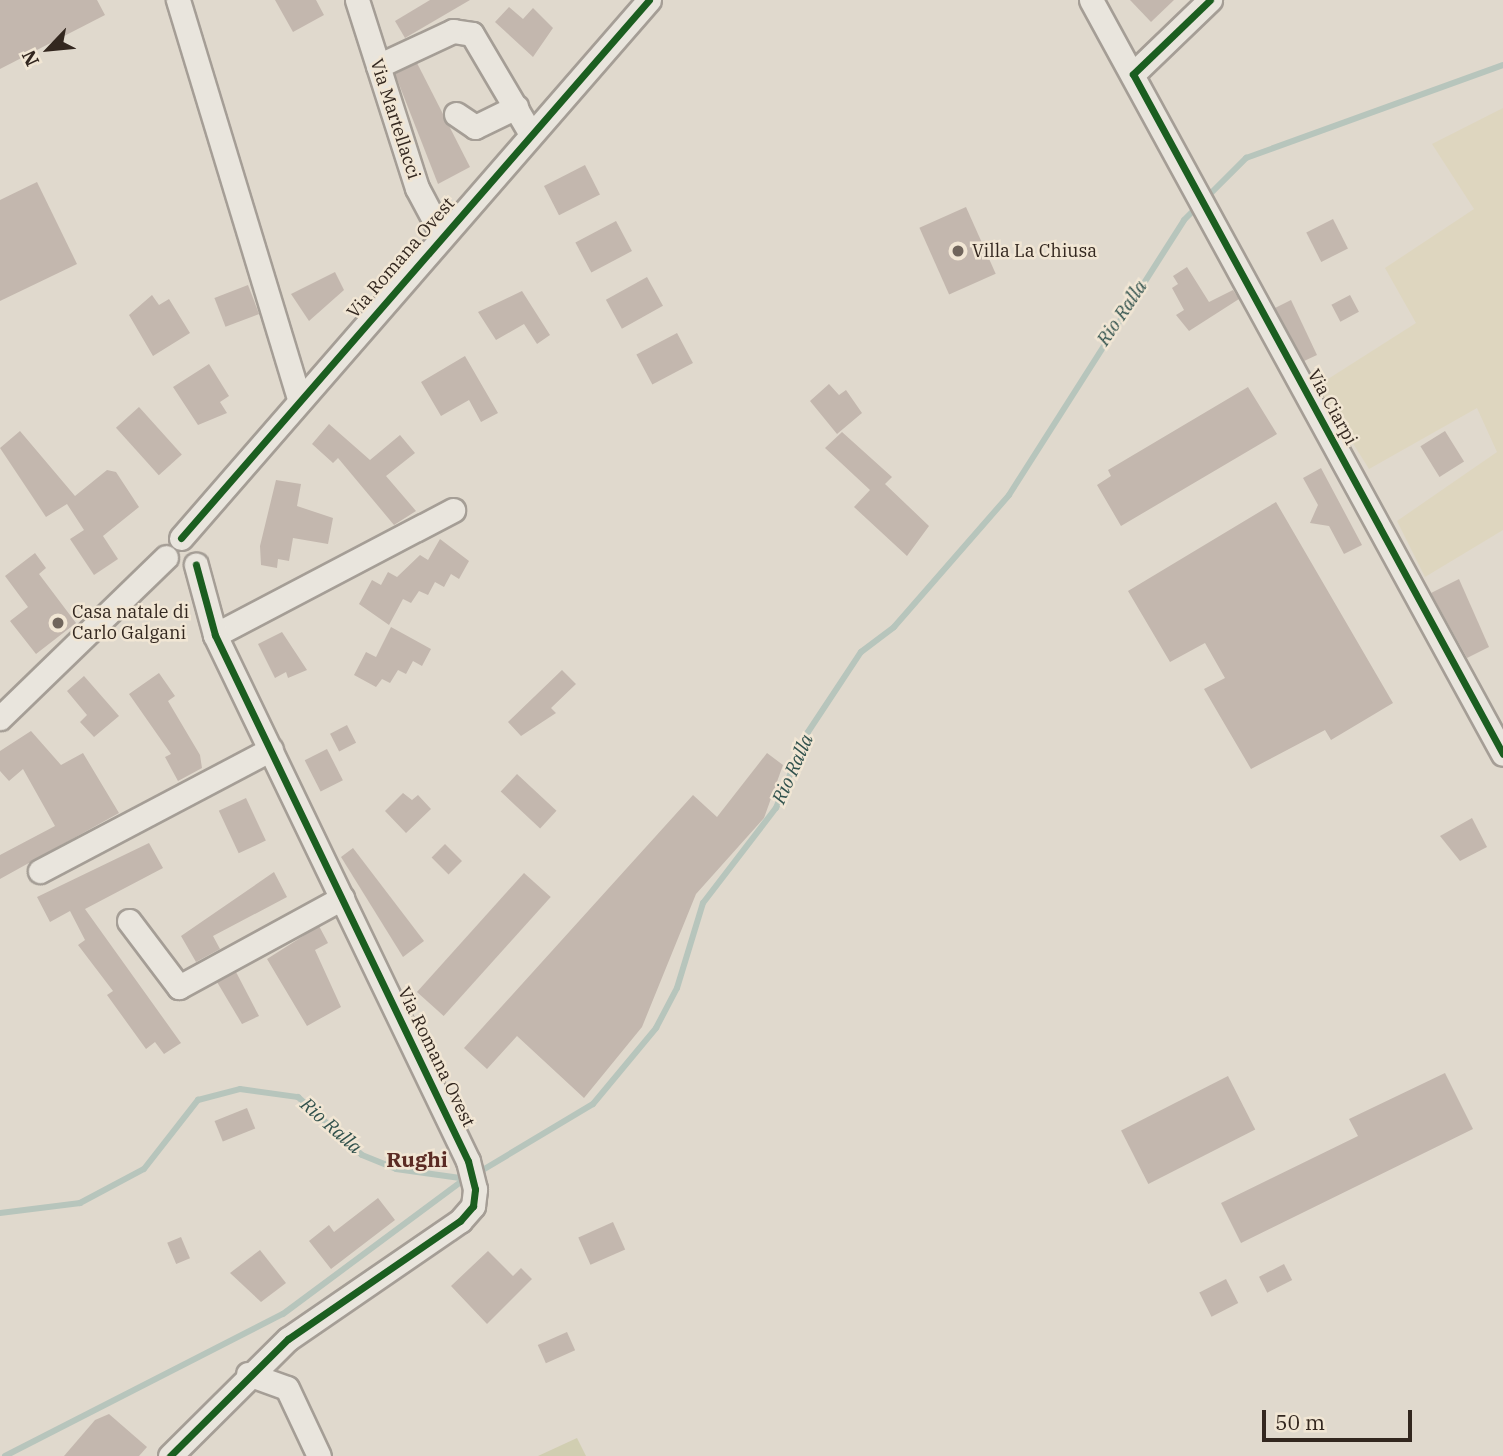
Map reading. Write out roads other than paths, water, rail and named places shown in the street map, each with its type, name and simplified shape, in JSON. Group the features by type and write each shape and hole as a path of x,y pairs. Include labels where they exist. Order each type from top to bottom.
{"street":[{"path":"178,0 299,398"},
{"name":"Via Martellacci","path":"357,0 417,188 442,235"},
{"name":"Via Romana Ovest","path":"170,1456 248,1374 288,1339 460,1221 472,1206 475,1189 468,1161 215,635 200,588 180,555 299,398 649,0"},
{"name":"Via Ciarpi","path":"1091,0 1192,180 1503,754"},
{"path":"1133,74 1210,0"},
{"path":"378,66 453,32 472,34 531,134"},
{"path":"456,114 475,127 516,107"},
{"path":"215,635 453,510"},
{"path":"0,718 180,555"},
{"path":"40,871 271,749"},
{"path":"129,921 179,987 342,898"},
{"path":"248,1374 287,1388 319,1456"}],"waterway":[{"name":"Rio Ralla","path":"476,1174 593,1104 656,1028 677,988 703,903 776,808 808,732 861,652 894,627 1009,495 1184,220 1246,158 1503,65"},
{"name":"Rio Ralla","path":"0,1213 80,1203 144,1169 198,1100 240,1089 298,1097 362,1155 396,1169 467,1179"},
{"path":"5,1456 283,1314 461,1182"}],"place":[{"name":"Villa La Chiusa","path":"958,251"},
{"name":"Casa natale di Carlo Galgani","path":"58,623"}],"district":[{"name":"Rughi","path":"417,1159"}]}
